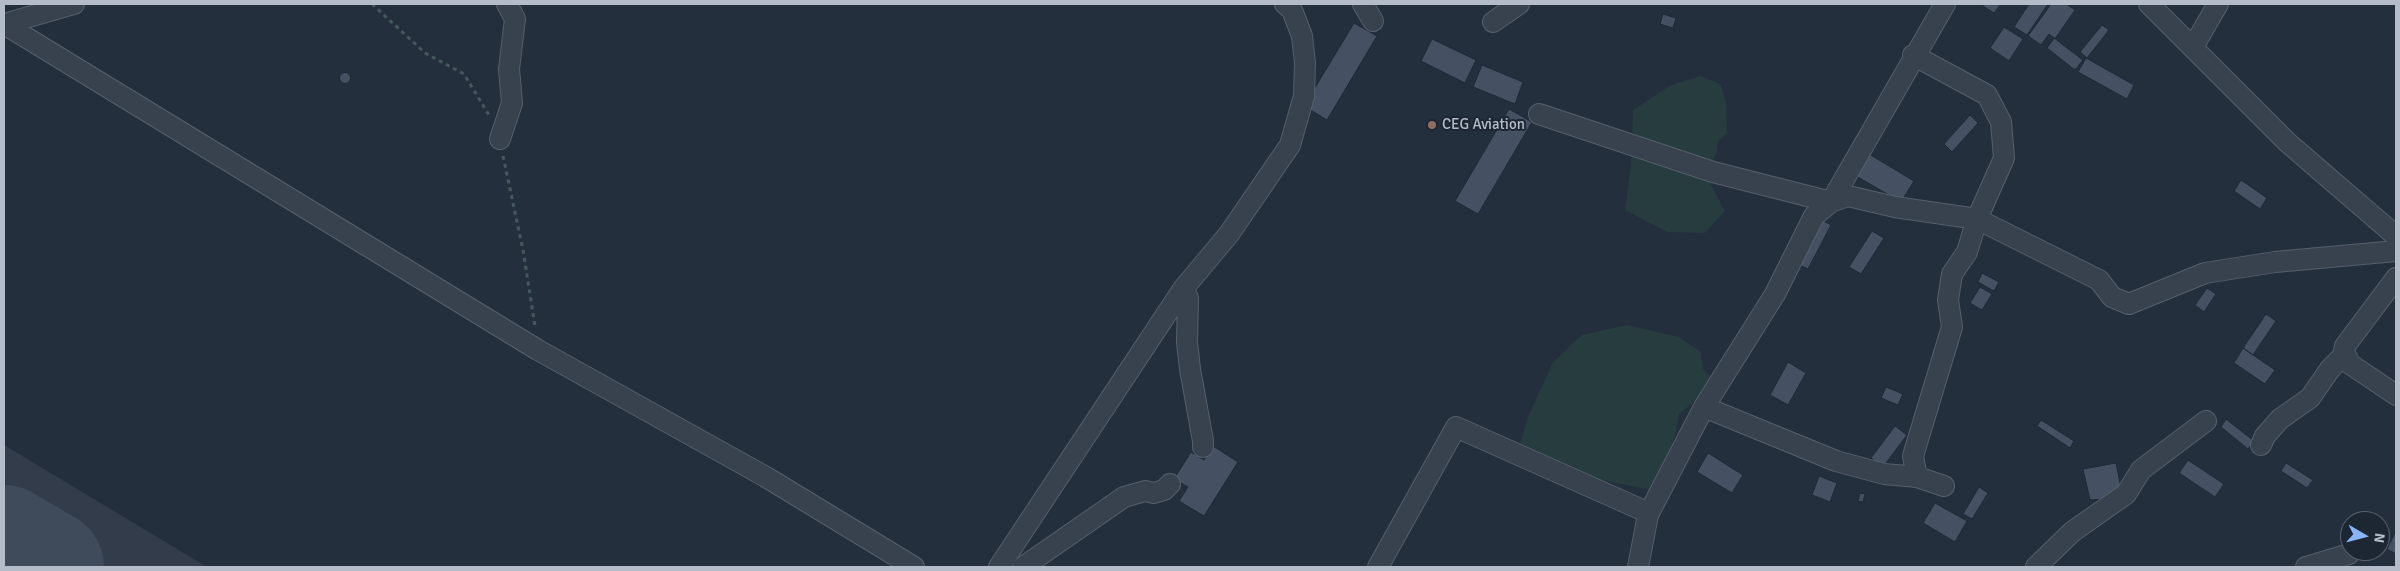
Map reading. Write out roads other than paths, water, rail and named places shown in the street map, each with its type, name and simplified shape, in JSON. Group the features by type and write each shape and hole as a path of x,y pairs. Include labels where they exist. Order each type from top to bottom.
{"street":[{"path":"4,24 74,4"},
{"path":"500,139 512,103 509,69 515,19 507,4"},
{"path":"999,567 1183,289 1229,234 1290,145 1304,96 1305,63 1302,36 1292,10 1286,4"},
{"path":"1363,4 1373,21"},
{"path":"1493,22 1519,4"},
{"path":"1638,567 1649,513 1704,407 1775,294 1814,216 1830,202 1913,55 1945,4"},
{"path":"2149,4 2287,142 2396,236"},
{"path":"2193,47 2218,4"},
{"path":"4,24 538,350 766,476 914,567"},
{"path":"1913,55 1987,95 2001,122 2004,158 1977,219 1967,252 1952,274 1948,300 1952,327 1913,456 1917,477"},
{"path":"1540,114 1713,172 1830,202 1848,196 1895,206 1977,219 2099,280 2112,296 2129,304 2205,273 2275,262 2396,251"},
{"path":"2261,445 2264,436 2280,418 2310,398 2344,352 2345,346 2396,278"},
{"path":"1183,289 1188,298 1187,342 1202,433 1202,446"},
{"path":"2344,352 2350,364 2396,395"},
{"path":"1704,407 1836,461 1884,474 1917,477 1944,486"},
{"path":"2036,567 2072,532 2126,494 2141,470 2206,421"},
{"path":"1378,567 1456,427 1649,513"},
{"path":"1023,567 1124,497 1145,491 1164,490 1170,484"},
{"path":"2306,567 2340,557"}],"place":[{"name":"CEG Aviation","path":"1432,125"}]}
